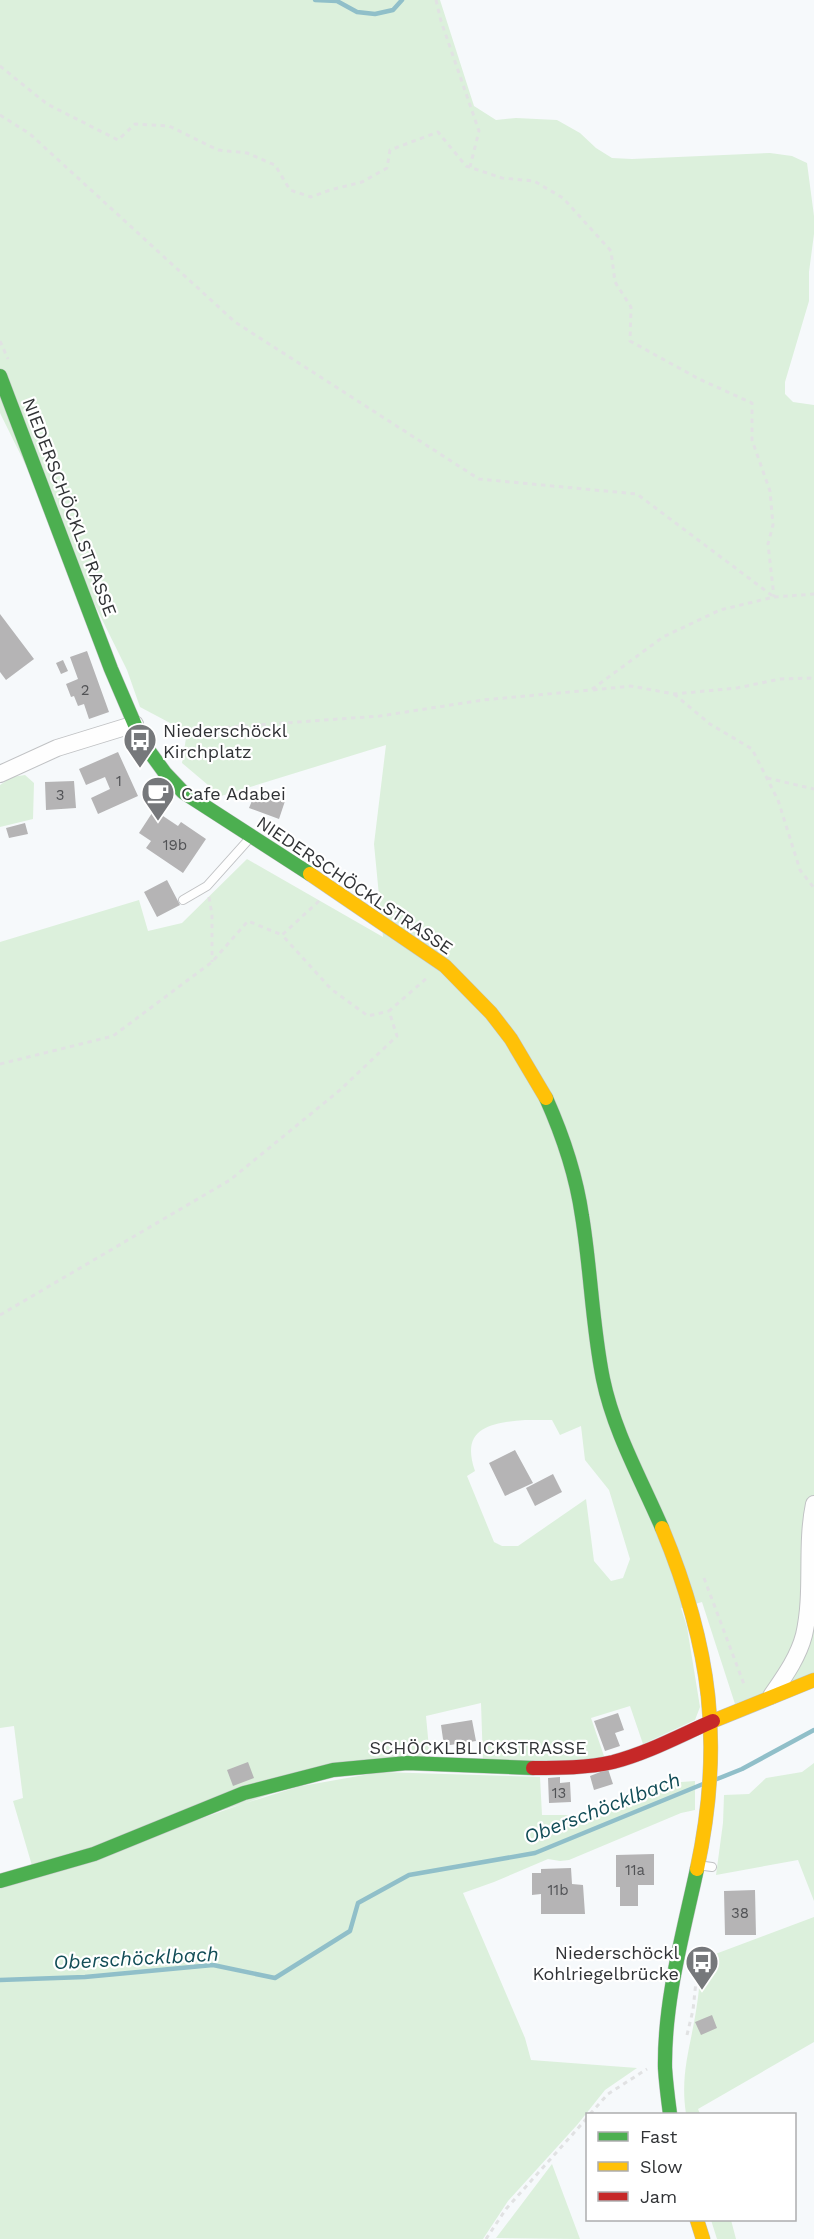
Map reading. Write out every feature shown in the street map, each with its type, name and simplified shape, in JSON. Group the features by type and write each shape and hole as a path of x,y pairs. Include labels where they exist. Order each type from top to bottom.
{"main road":[{"name":"NIEDERSCHÖCKLSTRASSE","path":"0,376 135,724 154,760 167,778 183,792 332,888 443,964 504,1029 532,1069 556,1118 577,1186 584,1227 596,1344 610,1409 685,1581 703,1647 711,1721 712,1762 708,1809 666,2020 665,2061 670,2113"},
{"name":"SCHÖCKLBLICKSTRASSE","path":"0,1881 94,1854 244,1793 312,1774 357,1766 407,1763 540,1769 592,1766 612,1762 645,1751 711,1721 814,1680"},
{"path":"697,2221 703,2239"}],"street":[{"path":"0,774 57,748 135,724"},
{"path":"771,1696 793,1663 804,1637 808,1611 808,1558 814,1504"}],"lane":[{"path":"183,900 207,886 238,854 251,836"},
{"path":"697,1865 712,1867"}],"path":[{"path":"436,0 479,131 470,167"},
{"path":"0,66 46,104 118,140 135,124 169,126 218,150 247,153 275,165 290,190 311,197 362,182 387,168 390,150 438,132 466,166 502,178 534,181 563,198 611,251 615,282 631,307 630,341 699,379 752,403 752,440 770,491 773,525 768,544 774,597"},
{"path":"0,115 30,134 236,322 479,479 637,494 774,597"},
{"path":"591,690 663,637 720,610 774,597 814,594"},
{"path":"154,738 202,729 380,716 483,699 631,686 674,694 736,688 780,679 814,678"},
{"path":"674,694 710,724 752,749 778,800 800,870 814,888"},
{"path":"767,778 814,789"},
{"path":"207,886 212,915 212,962"},
{"path":"282,935 332,888"},
{"path":"0,1064 112,1036 212,962 248,921 282,935 332,989 368,1016 389,1011 443,964"},
{"path":"0,1314 230,1180 340,1090 397,1036 389,1011"},
{"path":"703,1575 752,1705"},
{"path":"592,2113 608,2094 642,2072 665,2061"},
{"path":"486,2239 506,2209 586,2119"}],"green space":[{"path":"0,0 440,0 474,106 496,120 516,118 557,120 580,133 596,148 612,158 770,153 792,156 807,163 814,216 809,301 785,382 785,394 793,402 814,405 814,1674 735,1704 702,1602 681,1608 687,1627 700,1707 695,1720 643,1744 630,1706 591,1718 605,1759 483,1763 481,1703 426,1716 430,1759 381,1761 33,1869 13,1801 23,1798 14,1726 0,1728 0,942 139,900 148,931 182,923 247,859 383,937 374,844 386,745 221,796 182,763 187,732 140,707 127,670 0,413","holes":["552,1420 560,1435 581,1426 585,1460 609,1490 630,1559 623,1578 611,1581 594,1561 586,1499 518,1546 502,1546 494,1542 467,1476 475,1471 471,1457 475,1437 481,1430 500,1423"]},
{"path":"25,775 34,783 33,819 0,827 0,785 12,777"},
{"path":"814,1763 814,1901 798,1860 716,1875 724,1795 749,1794 766,1778 802,1772"},
{"path":"381,1772 540,1777 542,1815 566,1815 582,1822 632,1796 668,1783 695,1781 695,1810 681,1813 569,1860 548,1859 463,1893 525,2038 531,2060 637,2068 605,2090 577,2125 508,2201 483,2239 0,2239 0,1889 285,1789"},
{"path":"814,1917 814,2042 698,2109 700,2113 686,2113 684,2086 686,2062 697,2005 702,1959"},
{"path":"552,2164 580,2239 496,2238"},
{"path":"711,2221 731,2221 736,2239 717,2239"}],"building":[{"path":"0,614 34,659 6,680 0,672"},
{"path":"87,651 109,712 89,719 84,704 78,706 74,696 71,697 66,684 78,679 70,657"},
{"path":"63,660 68,671 61,674 56,663"},
{"path":"118,752 138,796 98,814 91,798 110,789 105,777 86,785 79,769"},
{"path":"74,781 76,808 46,810 45,782"},
{"path":"256,791 285,801 279,819 249,808"},
{"path":"154,810 178,826 181,822 206,839 183,873 146,848 151,841 139,833"},
{"path":"25,823 28,834 9,838 6,828"},
{"path":"167,880 180,905 157,917 144,892"},
{"path":"515,1450 533,1483 505,1496 489,1463"},
{"path":"553,1474 562,1492 535,1506 526,1488"},
{"path":"618,1713 624,1730 615,1733 620,1746 605,1751 594,1721"},
{"path":"472,1720 476,1741 444,1746 441,1725"},
{"path":"248,1762 254,1778 233,1786 227,1770"},
{"path":"608,1769 613,1784 594,1790 590,1776"},
{"path":"560,1777 560,1783 570,1782 571,1802 549,1803 548,1778"},
{"path":"654,1854 654,1885 638,1885 638,1906 620,1906 620,1887 616,1887 616,1855"},
{"path":"571,1868 572,1884 583,1885 585,1914 541,1914 541,1894 532,1895 532,1873 541,1873 541,1869"},
{"path":"755,1890 756,1935 725,1935 724,1891"},
{"path":"712,2015 717,2028 701,2035 695,2022"}],"waterway":[{"path":"315,0 337,1 357,12 375,14 393,10 402,0"},
{"name":"Oberschöcklbach","path":"717,1779 742,1769 814,1730"},
{"name":"Oberschöcklbach","path":"0,1980 85,1977 213,1965 275,1978 350,1931 358,1903 409,1875 535,1853 703,1784"}],"traffic: fast":[{"path":"0,376 111,669 149,751 183,792 310,874"},
{"path":"546,1098 558,1127 576,1185 585,1236 596,1338 608,1399 621,1437 662,1528"},
{"path":"0,1881 94,1854 244,1793 333,1770 407,1763 533,1768"},
{"path":"670,2113 665,2068 668,2018 675,1968 697,1869"}],"traffic: slow":[{"path":"310,874 445,966 491,1013 511,1039 546,1098"},
{"path":"662,1528 692,1613 702,1655 708,1696 711,1737 710,1780 697,1869"},
{"path":"713,1721 814,1680"},
{"path":"697,2221 703,2239"}],"traffic: jam":[{"path":"533,1768 583,1767 613,1762 652,1749 713,1721"}],"place":[{"name":"Niederschöckl Kirchplatz","path":"140,769"},
{"name":"Cafe Adabei","path":"158,822"},
{"name":"Niederschöckl Kohlriegelbrücke","path":"702,1991"}]}
